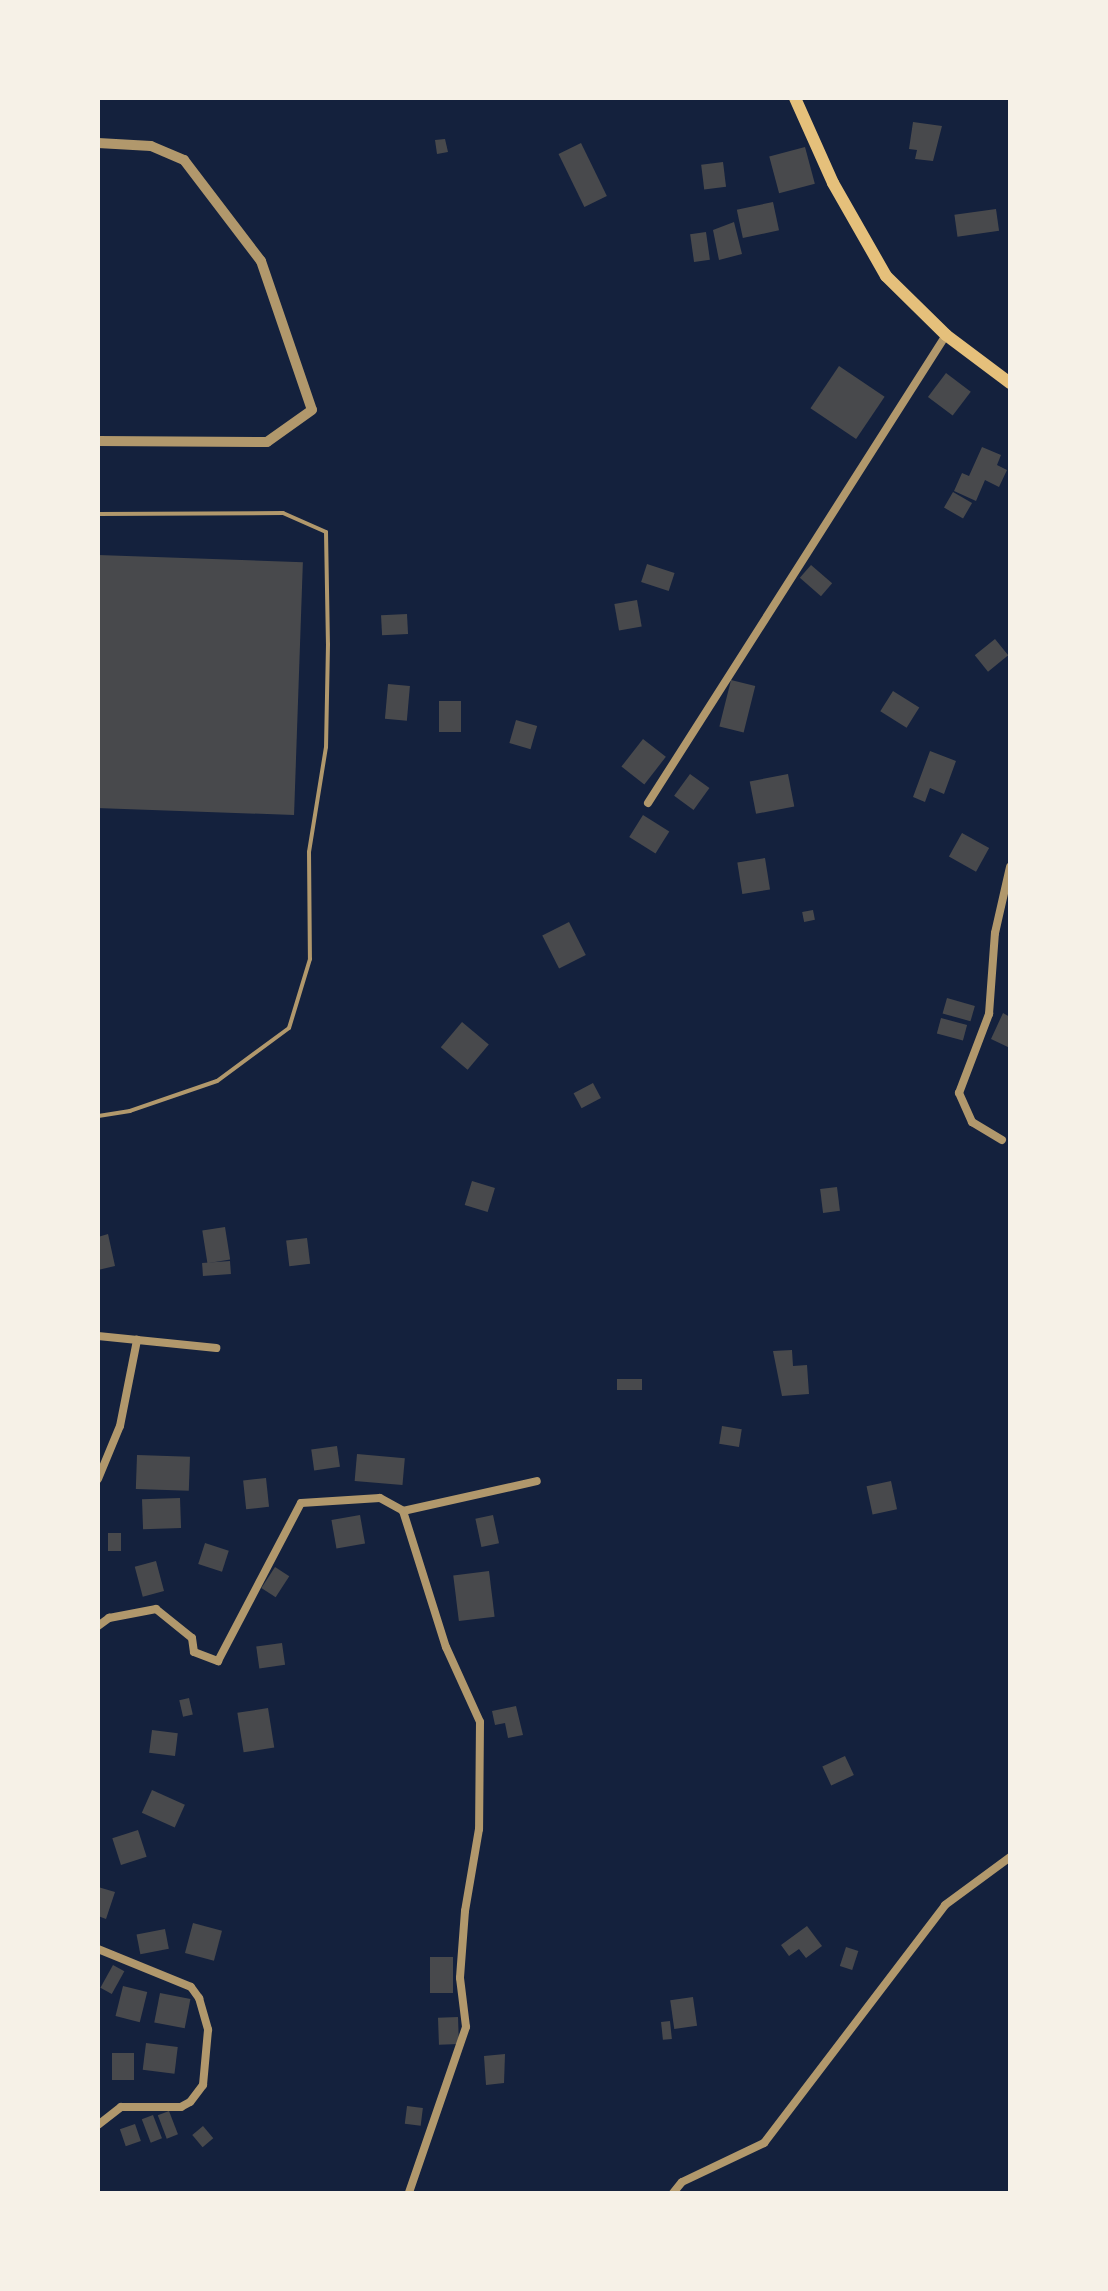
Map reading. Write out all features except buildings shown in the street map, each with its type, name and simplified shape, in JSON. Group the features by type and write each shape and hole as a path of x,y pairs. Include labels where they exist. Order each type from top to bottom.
{"main road":[{"path":"795,98 833,183 886,276 946,335 1010,383"}],"street":[{"path":"98,143 151,146 184,160 261,261 312,410 267,442 98,441"},
{"path":"648,803 946,335"},
{"path":"1002,1140 972,1122 959,1093 989,1014 995,933 1010,867"},
{"path":"98,1336 216,1348"},
{"path":"98,1479 120,1426 137,1340"},
{"path":"98,1626 109,1618 156,1609 192,1638 194,1652 218,1661 301,1503 380,1498 403,1511 537,1481"},
{"path":"403,1511 446,1647 480,1722 479,1829 465,1911 460,1978 466,2027 409,2193"},
{"path":"673,2193 682,2182 764,2143 945,1905 1010,1857"},
{"path":"98,1949 191,1987 199,1998 208,2030 203,2085 190,2102 181,2107 121,2107 98,2125"}],"lane":[{"path":"98,514 283,513 326,532 328,644 326,747 309,852 310,959 289,1028 217,1081 130,1111 98,1116"}]}
